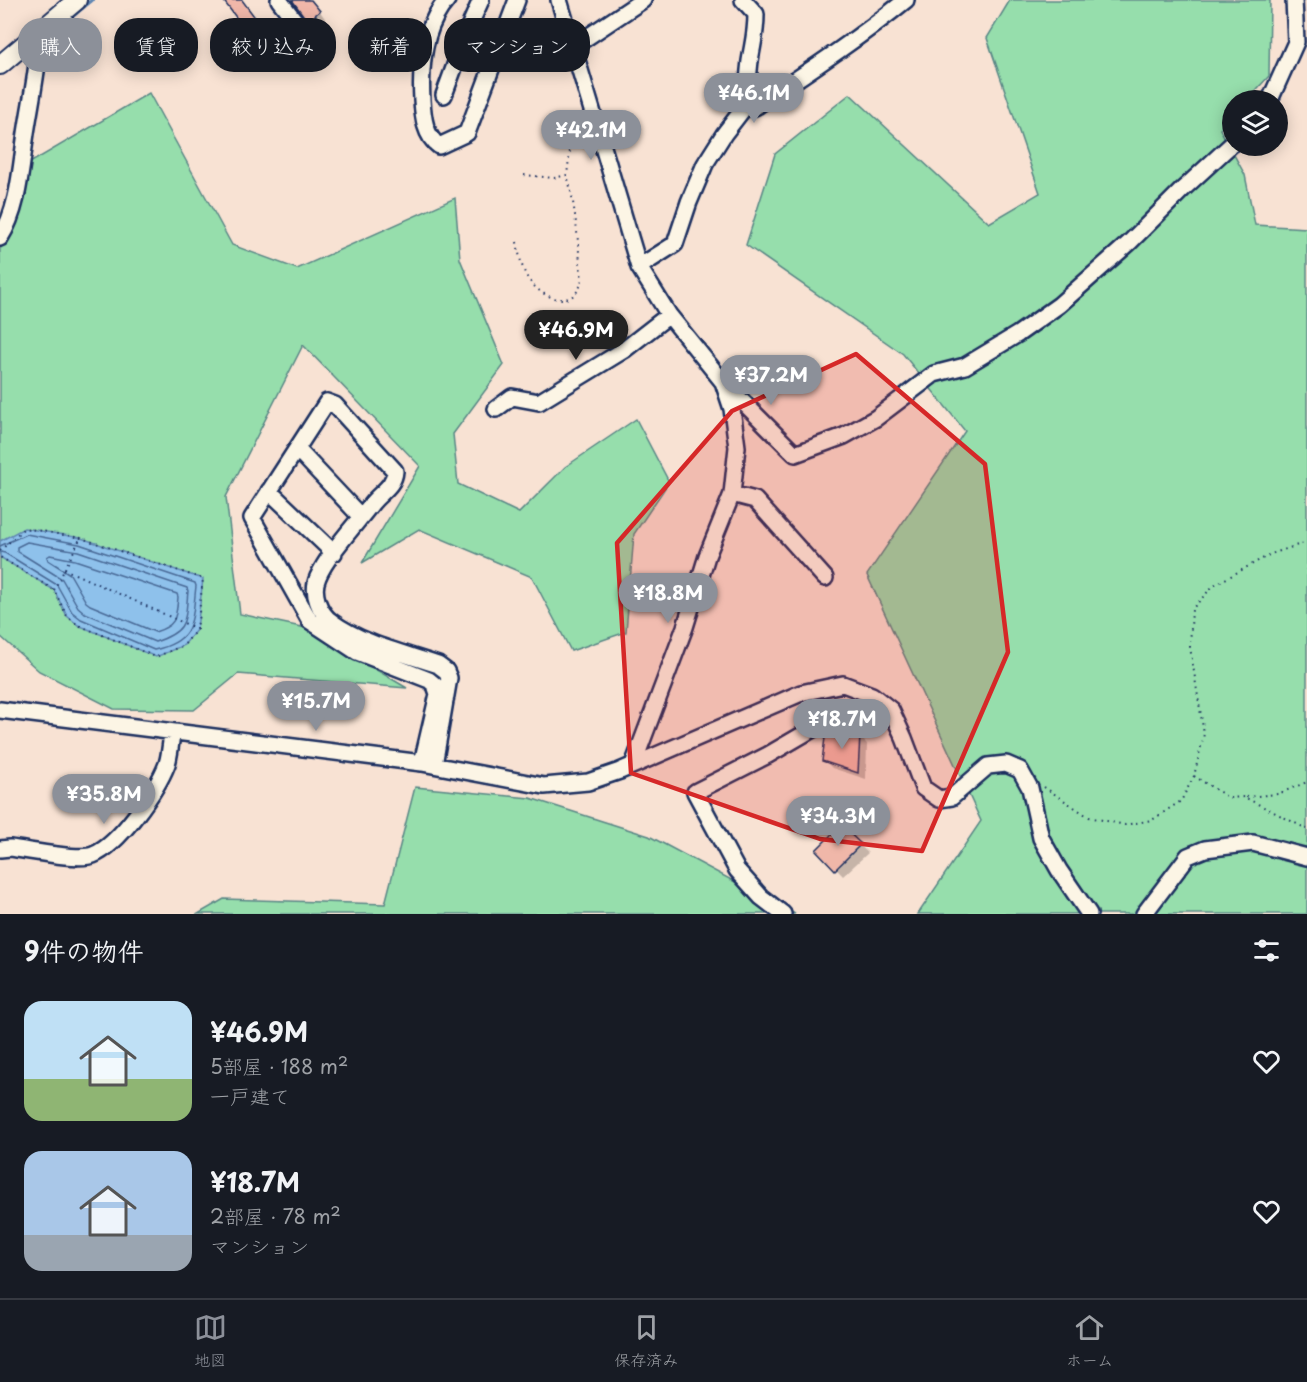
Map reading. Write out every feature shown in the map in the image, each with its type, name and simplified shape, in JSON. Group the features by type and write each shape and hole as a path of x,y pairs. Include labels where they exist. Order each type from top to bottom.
{"main road":[{"path":"55,18 77,0"},
{"path":"0,65 18,49"}],"street":[{"path":"279,0 293,18"},
{"path":"447,0 437,14 423,51 420,72 423,117 431,140 439,146 466,133 517,0"},
{"path":"444,95 481,0"},
{"path":"559,0 565,18"},
{"path":"590,35 643,0"},
{"path":"639,267 675,244 705,164 744,108 749,87 750,61 756,36 756,14 743,0"},
{"path":"744,108 755,107 814,68 906,0"},
{"path":"1276,90 1301,44 1294,0"},
{"path":"0,238 14,202 36,72"},
{"path":"582,72 639,267 669,315 723,382 795,454 844,436 876,418 934,374 965,366 1018,334 1059,305 1129,243 1222,153"},
{"path":"496,409 512,397 539,402 624,350 669,315"},
{"path":"633,765 685,627 707,556 732,494 737,447 732,409 723,382"},
{"path":"327,402 334,405 395,471 391,484 375,499 324,566 314,587 322,612 331,621 366,640 438,665 446,671 449,678 428,764 438,694 435,685 429,680 357,652 307,617 252,518 327,402"},
{"path":"297,449 362,517"},
{"path":"269,491 334,553"},
{"path":"732,494 755,500 825,578"},
{"path":"0,710 428,764 544,786 588,782 801,693 843,684 872,695 891,710 923,788 939,799 952,797 988,766 1006,764 1020,770 1030,788 1041,838 1059,870 1089,914"},
{"path":"783,914 761,897 737,870 695,792 768,754 840,712 891,710"},
{"path":"0,849 10,848 80,857 92,855 106,846 136,817 153,792 167,762 172,732"},
{"path":"1144,914 1188,856 1204,849 1253,843 1307,857"}],"path":[{"path":"517,242 519,258 528,278 540,291 552,297 567,300 576,295 582,282 574,200 567,175 572,142 593,111"},
{"path":"524,175 554,178 567,175"},
{"path":"0,551 24,528 81,538 203,579 198,629 184,645 156,657 78,625 67,616 54,590 0,557"},
{"path":"54,590 81,538"},
{"path":"1043,787 1089,817 1125,825 1152,820 1181,801 1194,776 1204,734 1190,647 1192,609 1214,585 1271,554 1307,542"},
{"path":"64,569 198,629"},
{"path":"1194,776 1229,798 1278,794 1307,782"},
{"path":"1244,797 1307,829"}],"highlighted area":[{"path":"856,354 985,464 1008,652 922,851 820,839 631,773 617,543 732,411"}],"green space":[{"path":"1010,0 1270,0 1269,76 1256,90 1222,90 1222,127 1220,129 1222,156 1235,156 1245,175 1255,225 1307,228 1307,914 918,914 981,821 867,575 965,431 903,354 746,245 775,154 850,94 989,223 1040,193 987,38"},
{"path":"149,93 232,245 297,269 455,198 460,259 504,365 453,434 458,484 519,513 565,467 636,419 669,482 634,534 626,632 571,651 532,577 419,529 362,563 420,466 303,345 226,497 240,614 306,628 407,688 238,674 194,710 114,709 39,671 0,636 0,249 10,232 28,164"},
{"path":"415,787 530,798 649,836 795,914 198,914 224,899 385,904"}],"water":[{"path":"24,528 81,538 203,579 197,629 184,645 156,657 78,625 67,616 54,590 0,557 0,541"}],"building":[{"path":"223,0 242,0 255,18 236,18"},
{"path":"292,0 311,0 320,11 315,15 317,18 305,18"},
{"path":"826,730 860,735 858,773 822,761"},
{"path":"841,825 861,844 835,870 816,850"}],"waterway":[{"path":"42,81 48,52 56,34 92,0"}]}
